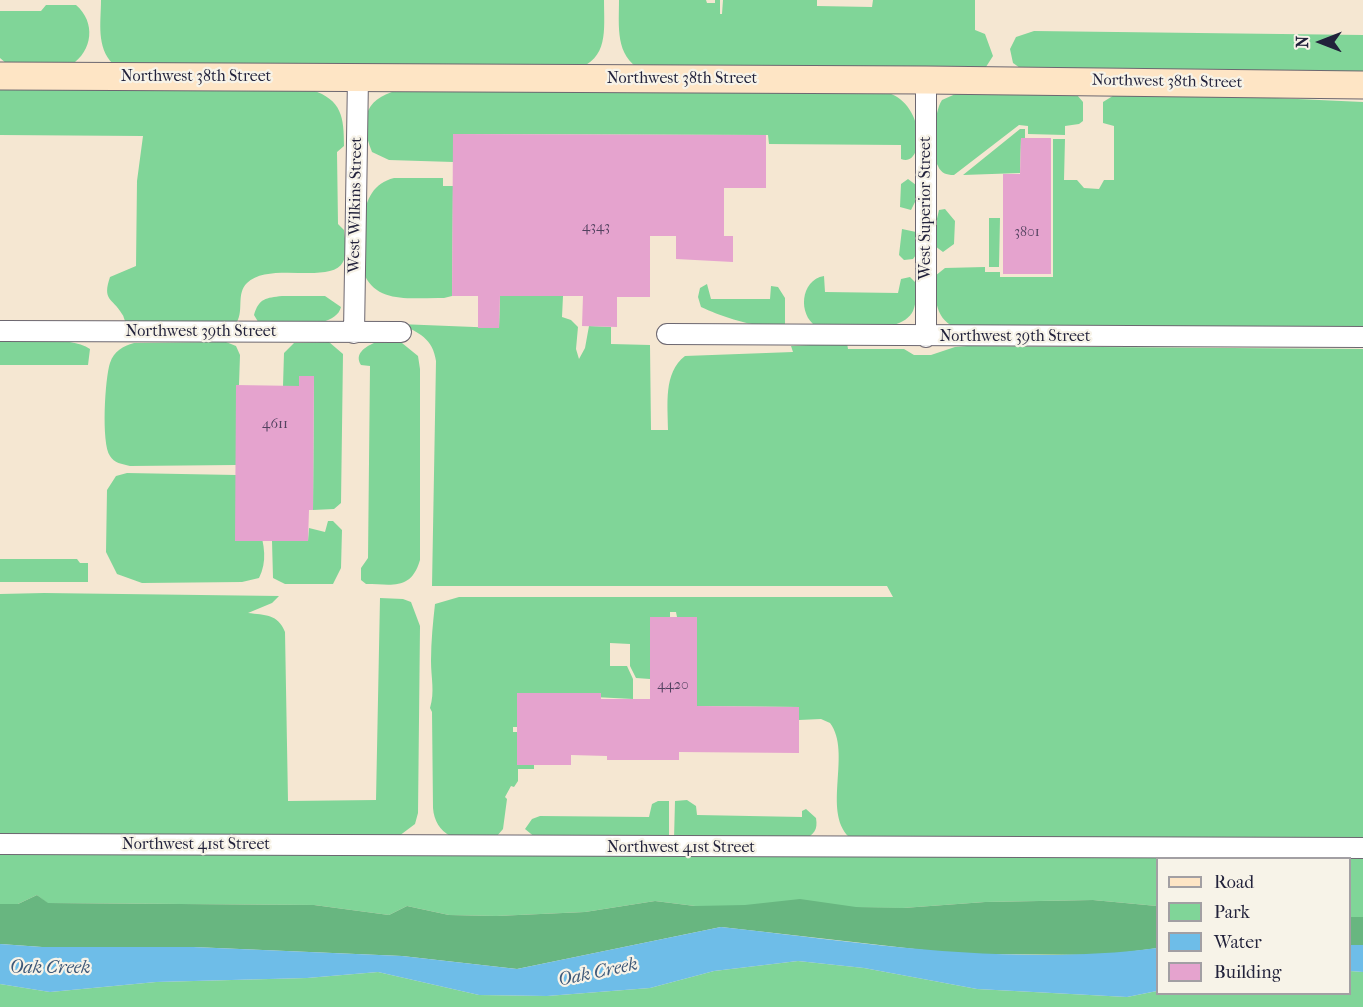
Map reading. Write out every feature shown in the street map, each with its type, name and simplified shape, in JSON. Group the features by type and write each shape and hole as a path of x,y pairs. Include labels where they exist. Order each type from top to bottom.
{"main road":[{"name":"Northwest 38th Street","path":"0,76 926,80 1363,85"}],"street":[{"name":"West Wilkins Street","path":"354,333 358,77"},
{"name":"West Superior Street","path":"926,80 926,337"},
{"name":"Northwest 39th Street","path":"0,331 401,332"},
{"name":"Northwest 39th Street","path":"667,334 926,337 1363,337"},
{"name":"Northwest 41st Street","path":"0,844 1363,848"}],"green space":[{"path":"101,0 604,0 604,32 599,51 594,58 576,69 113,64 102,42"},
{"path":"619,0 706,0 707,3 715,3 715,0 720,0 720,14 722,14 723,0 817,0 817,6 872,7 873,0 975,0 975,30 985,34 993,56 984,70 641,70 627,57 620,40"},
{"path":"46,5 76,5 82,12 89,28 88,44 84,52 71,65 7,64 0,58 0,11 41,11"},
{"path":"1034,31 1363,35 1363,74 1023,70 1013,63 1010,49 1016,37"},
{"path":"0,88 312,90 322,94 335,104 343,126 344,146 337,152 338,224 344,230 346,246 343,262 336,269 326,272 270,274 257,277 244,287 237,322 126,323 123,315 109,298 107,291 110,277 136,266 137,181 143,136 0,135"},
{"path":"404,89 885,92 899,98 909,108 915,120 918,145 915,154 909,159 901,159 901,145 769,144 768,135 454,134 453,162 389,160 372,152 366,119 373,103 391,92"},
{"path":"960,92 1077,95 1083,102 1083,121 1079,124 1065,126 1065,135 1028,134 1028,126 1019,125 954,175 949,175 941,170 936,160 935,123 942,100"},
{"path":"1166,93 1363,102 1363,330 954,327 947,323 939,312 935,291 935,276 945,268 985,267 985,272 1000,272 1000,277 1053,277 1053,139 1065,139 1064,180 1077,180 1084,188 1099,189 1104,180 1114,180 1114,126 1103,123 1103,102 1116,94"},
{"path":"1020,129 1025,129 1025,138 1021,138 1020,173 963,175"},
{"path":"394,178 443,178 443,186 453,186 452,296 399,298 379,292 365,276 363,233 367,205 372,193 381,184"},
{"path":"908,179 916,185 916,200 911,210 900,207 901,184"},
{"path":"945,209 955,221 954,244 943,252 935,246 935,227 939,210"},
{"path":"989,218 1000,218 999,267 989,267"},
{"path":"902,229 916,232 916,255 913,259 904,260 899,255"},
{"path":"824,276 825,292 898,293 901,279 910,277 916,283 913,311 906,319 884,327 816,326 806,314 804,298 810,284"},
{"path":"707,284 711,299 770,299 771,286 778,287 785,298 785,324 765,326 754,324 731,319 701,307 698,297 700,288"},
{"path":"325,296 341,307 337,315 318,323 260,325 254,315 258,305 267,298"},
{"path":"500,296 563,296 562,317 571,320 578,327 576,349 579,359 585,348 589,326 611,327 611,344 650,345 651,430 668,430 670,380 678,363 685,356 793,352 791,346 847,343 848,349 904,349 914,355 931,355 955,347 967,346 1363,349 1363,842 849,837 841,826 838,812 838,749 836,735 830,723 821,719 799,720 799,707 697,706 697,617 677,617 676,612 670,612 670,617 650,617 650,679 636,678 630,666 630,644 610,643 610,666 627,666 633,679 633,699 517,693 517,727 513,727 513,732 517,732 517,765 534,765 534,769 518,769 518,781 514,787 511,786 505,797 507,799 503,829 497,836 450,836 438,825 433,808 432,712 430,708 435,604 459,597 893,597 887,586 432,586 436,361 432,347 424,337 399,324 499,328"},
{"path":"46,340 82,345 90,349 88,365 0,365 0,341"},
{"path":"226,342 236,346 240,355 239,385 236,386 236,465 130,466 114,460 107,449 105,396 110,363 116,352 134,343"},
{"path":"329,342 343,354 341,503 334,509 313,510 314,376 299,386 283,386 284,353 294,343"},
{"path":"374,343 402,343 418,356 420,369 420,560 411,577 392,585 366,584 361,580 361,568 368,558 370,366 361,365 359,357 364,349"},
{"path":"127,473 236,475 253,512 262,539 263,566 259,578 242,582 142,583 117,574 106,552 107,490 116,476"},
{"path":"328,521 333,521 342,530 341,568 333,584 285,584 273,578 272,541 308,541 309,528 325,532"},
{"path":"0,559 77,559 80,563 88,563 88,582 0,582"},
{"path":"0,594 279,596 272,603 248,613 275,619 285,632 288,801 376,800 380,598 403,599 411,602 420,626 418,813 415,824 399,836 0,836"},
{"path":"687,800 696,806 697,815 802,817 802,811 806,809 816,818 816,829 804,840 674,839 675,801"},
{"path":"658,801 669,801 669,839 536,838 525,829 532,819 540,816 649,817 652,804"},
{"path":"0,853 1156,858 1156,906 1093,900 985,902 903,908 695,906 655,901 585,912 496,916 449,915 407,906 389,915 314,905 47,903 37,895 18,904 0,904"},
{"path":"1351,859 1363,859 1363,917 1351,917"},
{"path":"37,895 48,903 314,905 389,915 407,906 449,915 496,916 585,912 655,901 695,906 745,905 800,899 856,907 903,908 985,902 1093,900 1156,906 1156,948 1104,955 959,954 721,927 517,969 402,956 193,947 42,947 0,944 0,904 18,904"},
{"path":"1351,917 1363,917 1363,945 1351,945"},
{"path":"798,961 864,968 977,989 1127,997 1156,991 1156,995 1351,995 1351,971 1363,972 1363,1007 0,1007 0,984 50,992 156,982 307,978 378,972 479,995 547,996 650,988 714,971"}],"water":[{"name":"Oak Creek","path":"721,927 884,946 994,954 1103,953 1156,948 1156,991 1127,997 977,989 864,968 798,961 714,971 650,988 547,996 479,995 378,972 307,978 156,982 50,992 0,984 0,944 42,947 193,947 402,956 517,969"},
{"path":"1351,945 1363,945 1363,972 1351,971"}],"building":[{"path":"453,134 766,135 766,188 724,188 724,236 733,236 733,262 676,259 676,236 650,236 650,297 617,297 617,327 582,326 583,296 500,296 499,328 478,328 478,296 452,296"},
{"path":"1021,138 1051,138 1051,274 1003,274 1003,174 1020,174"},
{"path":"299,376 314,376 313,510 309,510 308,541 235,541 236,385 299,386"},
{"path":"650,617 697,617 697,706 799,707 799,753 679,752 679,760 607,760 607,756 571,755 571,765 517,765 517,693 601,693 601,699 650,699"}]}
